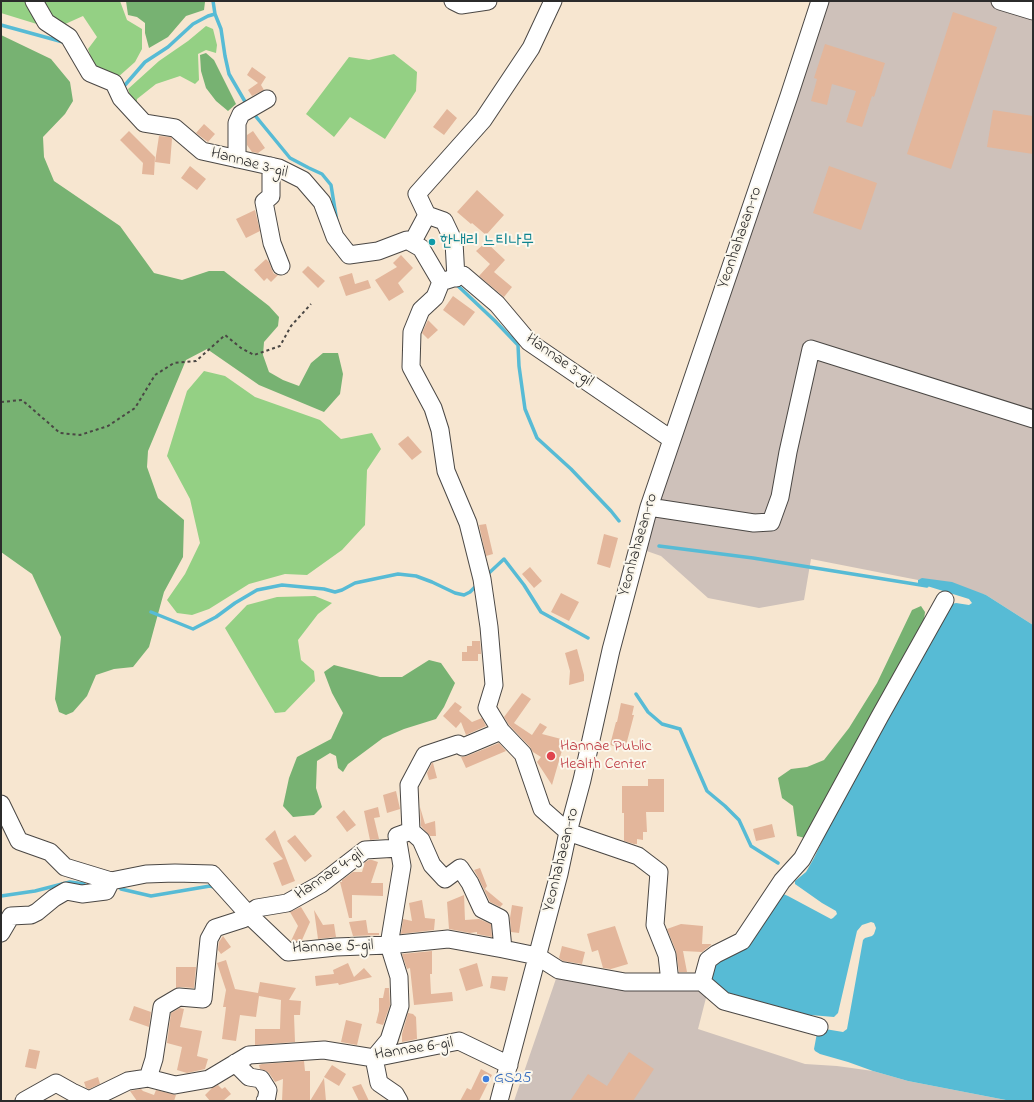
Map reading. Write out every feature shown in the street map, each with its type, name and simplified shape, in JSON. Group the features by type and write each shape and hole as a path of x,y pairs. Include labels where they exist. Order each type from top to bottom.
{"street":[{"name":"Hannae 3-gil","path":"34,1 46,22 69,37 90,73 118,90 144,123 175,128 202,151 279,168 303,180 322,202 335,237 349,255 378,250 407,240 412,243"},
{"path":"453,1 461,6 488,1"},
{"path":"553,1 531,48 482,120 417,194 427,215 444,221 454,242 448,280 435,297 421,310 412,332 411,367 433,408 440,430 446,471 468,524 482,579 489,627 494,686 487,708 501,732 523,754 542,809 568,832 638,856 659,872 655,925 667,955 670,982"},
{"name":"Yeonhahaean-ro","path":"499,1101 559,874 568,832 582,780 610,650 649,506 790,96 820,1"},
{"path":"1000,1 1033,11"},
{"path":"237,159 237,123 241,114 267,99"},
{"path":"271,166 271,196 264,202 272,243 281,266"},
{"path":"427,215 412,243 421,248 448,280"},
{"name":"Hannae 3-gil","path":"448,280 463,276 497,304 529,342 671,440"},
{"path":"649,506 754,523 771,522 780,497 788,452 811,349 1033,419"},
{"path":"702,982 708,960 716,954 742,941 782,881 802,859 945,600"},
{"path":"501,732 463,747 458,744 425,755 409,784 411,831 421,840 432,865 445,879 460,868 470,883 482,909 500,918 503,949"},
{"path":"1,804 19,841 50,852 65,866 111,880 146,874 212,874 248,914 243,919 215,928 209,939 203,999 179,997 162,1007 154,1059 148,1078"},
{"path":"394,1099 379,1083 374,1058 389,1040 400,1006 399,977 389,945 402,866 396,836 411,831"},
{"name":"Hannae 4-gil","path":"248,914 257,908 287,904 321,884 365,850 399,848"},
{"path":"1,933 11,916 31,915 66,891 82,894 106,891 111,880"},
{"name":"Hannae 5-gil","path":"248,914 288,952 336,947 389,945 448,940 537,956"},
{"path":"537,956 559,970 625,982 702,982 724,1001 819,1027"},
{"name":"Hannae 6-gil","path":"24,1101 56,1083 89,1100 128,1081 148,1078 175,1086 209,1079 250,1055 324,1050 374,1058 459,1041 509,1065"},
{"path":"236,1064 249,1077 261,1079 268,1090 266,1101"}],"path":[{"path":"1,402 22,400 60,433 80,435 108,426 135,408 155,375 174,363 196,361 225,335 241,348 254,354 280,346 291,326 312,304"}],"shaded area":[{"path":"820,1 1033,1 1033,625 986,595 920,579 918,580 811,559 804,600 759,608 708,598 661,556 638,548"},
{"path":"559,970 702,982 707,994 698,1029 805,1064 837,1066 873,1071 908,1081 1011,1101 514,1101"}],"green space":[{"path":"1,1 29,1 40,25 1,13"},
{"path":"43,1 120,1 127,20 142,29 142,49 135,62 117,78 95,68 88,49 97,37 83,16 63,25 44,7"},
{"path":"126,1 205,2 204,10 186,16 168,37 149,48 145,33 145,23 137,17 128,15"},
{"path":"206,26 213,29 217,45 216,53 206,50 198,54 199,80 195,84 180,76 156,84 137,99 137,104 131,98 128,89 159,61 188,41"},
{"path":"1,35 51,59 70,82 73,101 65,114 43,137 44,157 54,181 120,226 154,273 182,280 209,271 224,271 269,306 279,317 278,326 264,342 263,355 269,372 283,380 299,386 311,363 323,353 338,353 343,374 340,394 324,412 259,385 207,349 186,360 148,451 147,467 158,498 184,520 183,557 164,592 149,647 133,667 114,669 96,675 87,696 73,712 66,715 59,712 55,699 61,637 32,574 1,552"},
{"path":"206,53 214,60 236,104 228,111 216,101 206,88 201,71 200,55"},
{"path":"394,54 417,72 416,91 385,139 350,117 334,137 306,114 349,57 369,60"},
{"path":"204,371 225,376 255,397 320,420 341,439 372,433 381,449 367,470 365,525 342,550 307,575 285,574 249,584 209,609 192,615 177,613 167,600 185,574 200,543 190,499 167,456 187,391"},
{"path":"315,596 332,603 318,614 298,640 301,660 314,671 315,681 285,712 275,713 225,628 247,605 277,597"},
{"path":"921,606 925,612 923,629 805,838 797,836 793,806 782,798 778,778 791,769 807,767 824,760 849,728 877,683 912,610"},
{"path":"429,660 441,663 455,683 444,707 436,719 404,729 383,738 348,764 343,772 338,768 336,756 330,753 317,761 316,788 322,807 314,815 293,817 283,806 289,778 297,757 331,739 343,713 332,693 324,672 334,665 380,677 402,677"}],"water":[{"path":"922,578 952,582 986,595 1033,625 1033,1101 1011,1101 908,1081 820,1054 815,1051 814,1049 817,1033 825,1029 843,1032 847,1029 863,940 874,934 876,928 874,923 871,922 862,925 857,931 838,1013 834,1017 778,1011 717,990 709,974 712,963 781,893 831,919 837,914 836,911 795,884 795,881 806,872 814,858 851,781 952,604 956,603 969,605 972,603 969,599 918,583 918,580"}],"building":[{"path":"953,12 997,27 951,169 907,154"},
{"path":"825,44 885,63 862,127 846,122 856,91 832,84 827,105 811,101 817,79 814,78"},
{"path":"252,67 266,77 261,85 264,90 252,96 248,90 258,83 247,75"},
{"path":"447,109 457,118 444,135 433,127"},
{"path":"993,110 1033,116 1033,154 987,147"},
{"path":"204,124 215,134 208,142 196,133"},
{"path":"129,131 155,157 154,175 142,174 143,163 120,140"},
{"path":"253,131 265,148 258,153 252,152 247,145 247,135"},
{"path":"159,136 171,137 172,139 170,164 155,162"},
{"path":"190,166 206,179 197,190 181,178"},
{"path":"829,166 877,183 861,230 813,213"},
{"path":"477,190 504,215 486,235 457,212"},
{"path":"255,210 260,231 246,238 236,219"},
{"path":"486,242 505,260 494,272 512,287 504,297 479,276 490,264 476,251"},
{"path":"401,255 413,268 398,283 404,292 389,301 375,280 397,267 393,263"},
{"path":"266,259 269,262 274,274 278,275 271,282 267,278 264,281 254,270"},
{"path":"308,266 325,281 318,288 302,272"},
{"path":"352,273 355,284 368,280 371,288 346,296 339,277"},
{"path":"453,296 475,312 464,326 443,310"},
{"path":"428,320 438,330 428,339 422,333"},
{"path":"408,436 422,452 412,460 398,444"},
{"path":"486,524 493,554 486,556 479,525"},
{"path":"604,534 618,538 610,568 597,564"},
{"path":"530,567 542,581 534,588 522,574"},
{"path":"561,593 579,602 569,621 551,612"},
{"path":"472,641 480,641 481,654 478,654 478,661 462,661 462,652 467,652 467,646 472,646"},
{"path":"577,649 584,675 584,681 569,685 570,671 565,653"},
{"path":"522,693 531,699 514,723 532,735 540,723 547,727 542,734 565,740 552,785 537,762 541,757 533,752 509,725 504,717"},
{"path":"455,702 462,707 459,711 472,722 482,718 486,726 466,735 461,722 456,728 443,716"},
{"path":"621,703 634,706 632,715 634,715 625,749 610,745"},
{"path":"499,743 506,751 466,768 461,757"},
{"path":"432,763 437,778 429,780 427,773"},
{"path":"648,779 664,779 664,812 646,812 647,832 643,832 643,840 637,839 637,844 634,844 624,841 622,786 648,786"},
{"path":"396,791 400,809 387,813 383,795"},
{"path":"378,807 380,817 374,818 379,839 370,840 364,811"},
{"path":"420,807 425,824 435,821 436,836 430,836 421,826"},
{"path":"344,810 356,825 347,832 336,817"},
{"path":"772,824 775,837 756,841 753,829"},
{"path":"275,830 295,881 282,886 273,863 283,859 265,839"},
{"path":"295,835 312,856 305,862 287,841"},
{"path":"369,860 378,862 371,883 383,883 383,896 352,895 352,918 349,918 340,882 342,882 342,880 353,872 362,872 365,862"},
{"path":"480,868 487,886 485,889 503,904 500,907 490,902 474,870"},
{"path":"464,895 465,920 479,919 491,924 492,937 477,934 477,932 470,933 449,929 447,902"},
{"path":"422,900 425,918 435,919 434,930 401,934 403,919 412,921 409,903"},
{"path":"512,905 523,907 519,933 511,932 510,918"},
{"path":"301,907 310,922 302,940 292,942 291,941 298,926 290,912"},
{"path":"314,910 323,925 334,924 336,937 318,939"},
{"path":"366,920 368,933 379,933 379,935 353,936 349,922"},
{"path":"681,924 703,926 702,944 711,944 702,952 683,951 687,972 679,972 676,951 667,929"},
{"path":"615,926 628,964 611,969 603,968 598,950 592,952 587,934"},
{"path":"223,936 231,947 221,954 218,950 219,942"},
{"path":"562,946 585,952 582,964 563,961 559,958"},
{"path":"432,951 432,974 430,974 431,994 452,992 453,1001 414,1005 410,968 407,969 402,954"},
{"path":"226,960 235,989 258,993 260,982 296,988 289,1000 301,1001 300,1015 294,1015 295,1042 255,1045 255,1029 280,1029 281,1000 259,996 256,1017 240,1015 236,1041 222,1039 226,1007 223,1007 226,990 217,963"},
{"path":"348,963 354,977 364,968 372,977 339,985 338,983 316,986 315,976 334,974 333,970"},
{"path":"477,963 483,986 466,991 459,969"},
{"path":"176,967 196,967 194,988 176,988"},
{"path":"492,976 508,977 505,991 490,988"},
{"path":"385,988 389,988 390,1005 383,1025 376,1023 379,1011 379,998 383,998"},
{"path":"134,1006 151,1012 149,1027 129,1020"},
{"path":"180,1008 184,1009 180,1027 202,1031 197,1056 208,1059 205,1069 187,1073 177,1070 182,1047 167,1043 171,1013"},
{"path":"408,1013 413,1014 416,1017 417,1039 402,1042 402,1034"},
{"path":"346,1020 362,1024 357,1045 341,1042"},
{"path":"29,1049 40,1051 36,1069 25,1067"},
{"path":"629,1052 654,1069 633,1101 570,1101 588,1074 607,1086"},
{"path":"304,1061 305,1071 310,1071 310,1101 282,1101 283,1079 275,1082 269,1073 260,1069 259,1065"},
{"path":"332,1065 346,1074 339,1086 324,1077"},
{"path":"481,1069 492,1075 479,1101 460,1101 467,1088 471,1090"},
{"path":"98,1077 100,1084 89,1089 86,1088 84,1082"},
{"path":"324,1078 326,1101 310,1101"},
{"path":"361,1084 369,1101 359,1101 352,1087"},
{"path":"218,1085 222,1089 225,1087 231,1094 223,1101 210,1101 205,1095 212,1088"},
{"path":"141,1089 154,1095 156,1090 176,1095 174,1101 137,1101 130,1091"}],"waterway":[{"path":"213,1 215,14"},
{"path":"120,86 125,85 145,62 168,47 193,24 215,14 221,29 229,74 247,105"},
{"path":"1,25 63,42"},
{"path":"253,113 290,158 322,174 331,185 337,222"},
{"path":"456,284 518,345 519,366 525,409 537,438 571,469 619,521"},
{"path":"659,546 753,558 927,586"},
{"path":"489,573 504,559 524,585 541,612 588,638"},
{"path":"151,612 193,629 216,617 235,603 257,590 282,585 324,589 335,592 355,583 398,574 416,576 455,593 464,595 476,586"},
{"path":"636,694 648,712 662,724 680,729 707,791 739,820 751,846 778,863"},
{"path":"1,896 35,891 70,882 84,884"},
{"path":"121,889 151,896 210,886 214,887"}],"place":[{"name":"한내리 느티나무","path":"432,242"},
{"name":"Hannae Public Health Center","path":"551,756"},
{"name":"GS25","path":"486,1079"}]}
